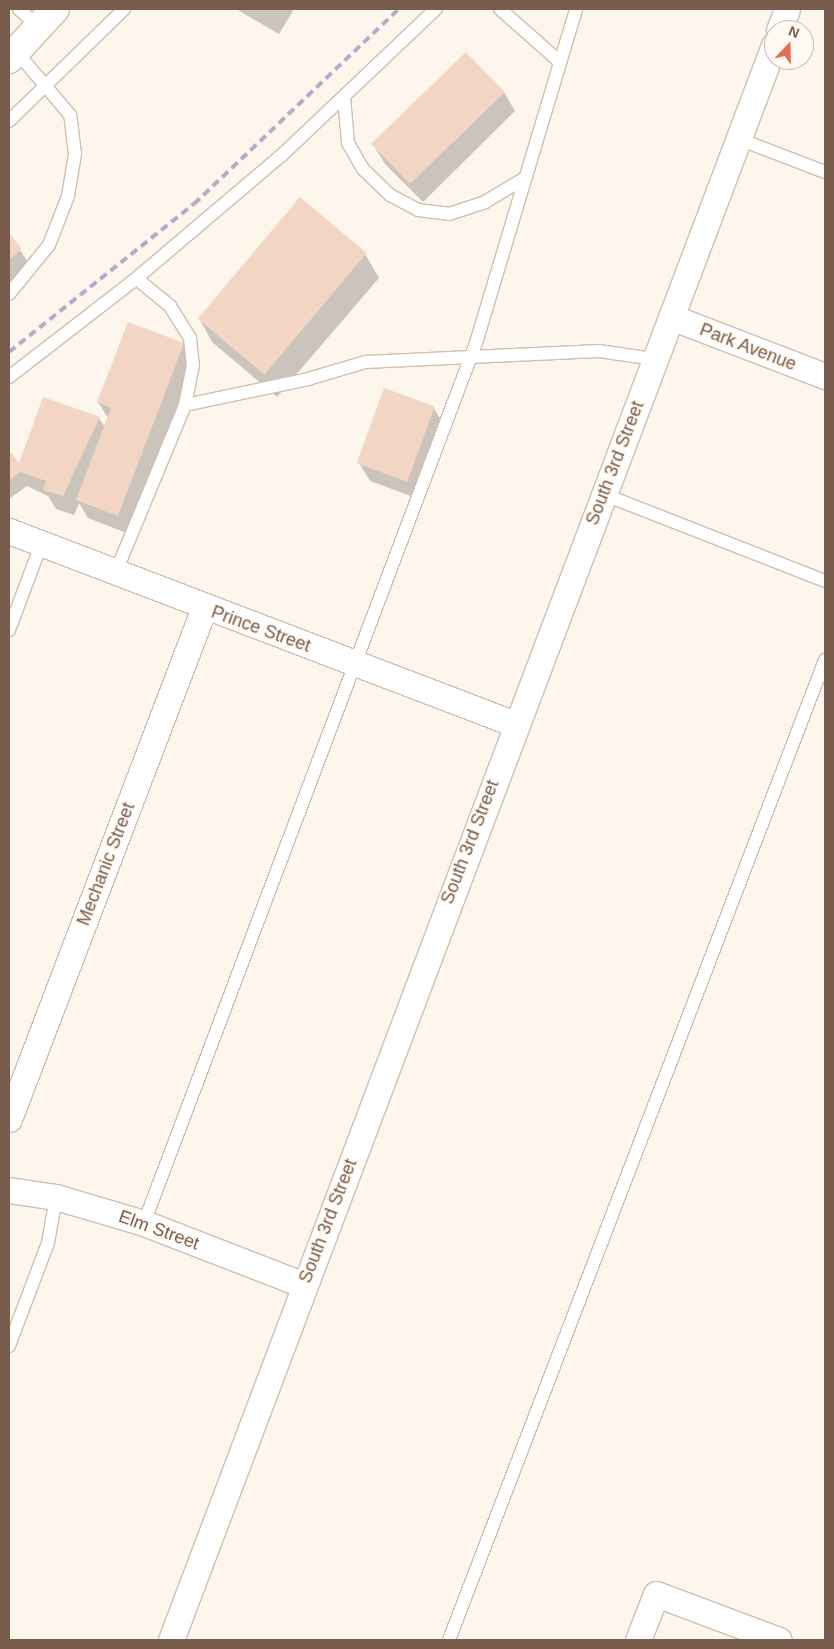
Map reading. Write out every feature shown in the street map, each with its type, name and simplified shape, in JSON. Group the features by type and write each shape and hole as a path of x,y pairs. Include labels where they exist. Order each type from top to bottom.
{"main road":[{"path":"12,55 37,15"}],"street":[{"name":"South 3rd Street","path":"171,1640 515,724 765,70"},
{"name":"Park Avenue","path":"671,317 825,376"},
{"name":"Prince Street","path":"9,531 204,608 515,724"},
{"name":"Mechanic Street","path":"9,1119 204,608"},
{"name":"Elm Street","path":"9,1190 56,1197 144,1223 304,1285"},
{"path":"638,1640 656,1594 779,1640"}],"lane":[{"path":"9,121 48,87 124,9"},
{"path":"9,377 137,279 344,97 436,9"},
{"path":"500,9 560,62"},
{"path":"144,1223 353,664 470,358 576,9"},
{"path":"9,294 49,245 68,196 75,154 70,114 48,87 12,55"},
{"path":"344,97 348,143 363,169 390,195 418,210 449,214 485,202 525,178"},
{"path":"739,140 825,172"},
{"path":"115,574 185,405 194,365 190,338 170,306 137,279"},
{"path":"185,405 308,379 365,362 599,351 654,359"},
{"path":"604,494 825,580"},
{"path":"9,630 41,544"},
{"path":"449,1640 825,660"},
{"path":"9,1346 48,1243 56,1197"}],"building":[{"path":"466,52 505,92 410,184 371,144"},
{"path":"300,197 367,253 264,375 198,319"},
{"path":"9,233 22,249 9,260"},
{"path":"128,322 184,343 118,516 76,500 111,408 97,402"},
{"path":"384,388 435,406 407,482 357,463"},
{"path":"43,397 100,417 63,496 43,490 46,481 20,472 9,481 9,450 19,463"}],"railway":[{"path":"9,352 194,204 399,9"}]}
